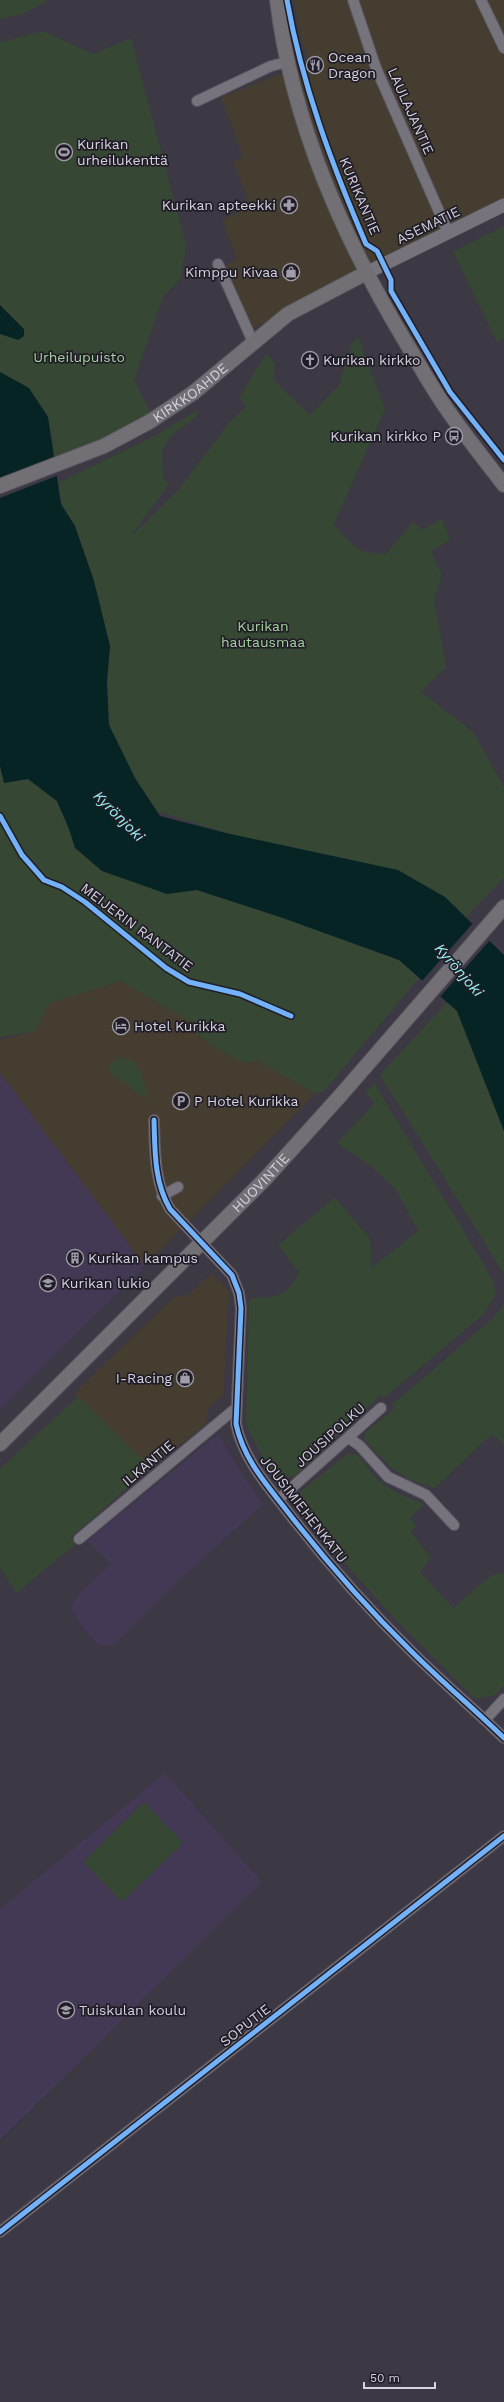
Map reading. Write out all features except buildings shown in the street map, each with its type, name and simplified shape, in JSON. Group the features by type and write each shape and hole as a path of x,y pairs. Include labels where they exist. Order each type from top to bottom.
{"main road":[{"name":"KURIKANTIE","path":"277,0 287,62 316,159 366,273 444,405 504,486"},
{"name":"KIRKKOAHDE","path":"0,486 76,457 130,433 194,393 288,314 366,273"},
{"name":"HUOVINTIE","path":"0,1444 266,1178 340,1096 504,907"}],"street":[{"name":"LAULAJANTIE","path":"352,0 376,68 448,232"},
{"path":"481,0 504,48"},
{"path":"197,101 271,66 287,62"},
{"name":"ASEMATIE","path":"366,273 504,205"},
{"path":"218,264 253,342"},
{"path":"154,1120 158,1174 162,1196 178,1188"},
{"name":"JOUSIMIEHENKATU","path":"162,1196 170,1209 232,1275 239,1293 241,1308 236,1408 239,1439 253,1465 278,1500 370,1609 411,1651 504,1738"},
{"name":"ILKANTIE","path":"79,1539 236,1408"},
{"name":"JOUSIPOLKU","path":"278,1500 381,1408"},
{"path":"349,1438 360,1446 388,1477 426,1495 454,1525"},
{"path":"485,1720 504,1699"},
{"name":"SOPUTIE","path":"0,2232 504,1836"}],"shaded area":[{"path":"294,0 504,0 504,198 341,278 244,334 215,270 237,260 222,220 250,207 233,161 243,157 221,97 277,75 310,66 299,31"},
{"path":"121,981 315,1094 145,1266 0,1073 0,1040 35,1031 49,1003"},
{"path":"0,1073 145,1266 0,1409"},
{"path":"212,1273 229,1291 223,1395 208,1408 206,1424 150,1468 74,1393 174,1297 186,1296"},
{"path":"218,1434 241,1472 263,1504 187,1573 113,1646 98,1645 83,1628 70,1608 78,1595 111,1563 87,1541"},
{"name":"Tuiskulan koulu","path":"165,1773 262,1882 0,2140 0,1909"}],"green space":[{"path":"0,0 48,0 25,13 0,19"},
{"name":"Urheilupuisto","path":"43,31 93,54 131,38 186,245 181,278 163,297 134,380 151,414 116,433 55,457 48,417 29,388 0,372 0,42"},
{"path":"504,226 504,338 497,342 453,252"},
{"name":"Kurikan hautausmaa","path":"358,337 385,409 334,524 351,543 361,550 386,554 414,521 421,530 442,519 450,540 431,551 442,575 434,600 446,667 421,692 473,732 504,787 504,878 466,917 445,897 226,833 157,811 135,778 109,725 107,682 110,646 94,581 75,526 61,504 58,483 156,435 198,410 197,416 171,436 162,450 163,477 169,485 129,538 178,490 229,423 246,406 239,398 266,353 275,364 273,379 310,415 339,385 351,345"},
{"path":"0,766 4,783 28,779 57,801 75,848 167,894 197,890 280,917 399,960 419,978 324,1091 315,1094 257,1060 244,1063 215,1047 196,1033 195,1024 121,981 49,1003 35,1031 0,1037"},
{"path":"447,1002 457,1011 504,1131 504,1274 380,1075"},
{"path":"120,1057 134,1062 142,1075 147,1097 144,1098 110,1072 110,1065"},
{"path":"374,1083 484,1265 493,1282 496,1294 485,1313 384,1398 381,1395 294,1477 270,1472 246,1424 249,1298 267,1298 280,1295 290,1287 299,1272 278,1245 335,1197 369,1238 372,1256 370,1269 418,1231 395,1188 371,1166 337,1143 375,1103 365,1093"},
{"path":"504,1305 504,1445 494,1435 486,1439 435,1488 410,1480 390,1467 365,1441 365,1433 395,1408 392,1405 493,1318"},
{"path":"78,1396 150,1468 70,1538 76,1544 16,1593 0,1568 0,1469"},
{"path":"347,1454 357,1454 372,1474 385,1486 424,1504 410,1518 416,1526 411,1532 431,1558 420,1572 453,1608 491,1575 504,1573 504,1686 495,1695 475,1699 392,1616 295,1507 295,1496"},
{"path":"144,1802 183,1843 122,1902 83,1862"}],"water":[{"path":"0,305 24,329 24,336 18,340 0,334"},
{"name":"Kyrönjoki","path":"0,372 29,388 48,417 61,504 75,526 94,581 110,646 107,682 109,725 135,778 160,816 226,833 398,870 445,897 504,955 504,1131 457,1011 399,960 280,917 197,890 167,894 102,871 75,848 57,801 28,779 4,783 0,766"}],"pier":[{"path":"57,456 59,475 0,498 0,478"},
{"path":"474,922 491,939 439,998 421,982"}],"cycle path":[{"path":"287,0 293,32 319,124 341,184 366,244 377,251 391,280 391,291 450,392 504,460"},
{"name":"MEIJERIN RANTATIE","path":"0,816 22,855 44,880 62,887 85,902 166,968 189,982 240,994 291,1016"},
{"path":"154,1120 156,1166 165,1199 170,1209 232,1275 239,1293 241,1308 236,1424 244,1448 256,1470 301,1529 362,1601 422,1662 504,1738"},
{"path":"0,2232 504,1836"}],"place":[{"name":"Ocean Dragon","path":"315,65"},
{"name":"Kurikan urheilukenttä","path":"64,152"},
{"name":"Kurikan apteekki","path":"289,205"},
{"name":"Kimppu Kivaa","path":"291,272"},
{"name":"Kurikan kirkko","path":"310,360"},
{"name":"Kurikan kirkko P","path":"454,436"},
{"name":"Hotel Kurikka","path":"121,1026"},
{"name":"P Hotel Kurikka","path":"181,1101"},
{"name":"Kurikan kampus","path":"75,1258"},
{"name":"Kurikan lukio","path":"48,1283"},
{"name":"I-Racing","path":"185,1378"},
{"name":"Tuiskulan koulu","path":"66,2010"}]}
